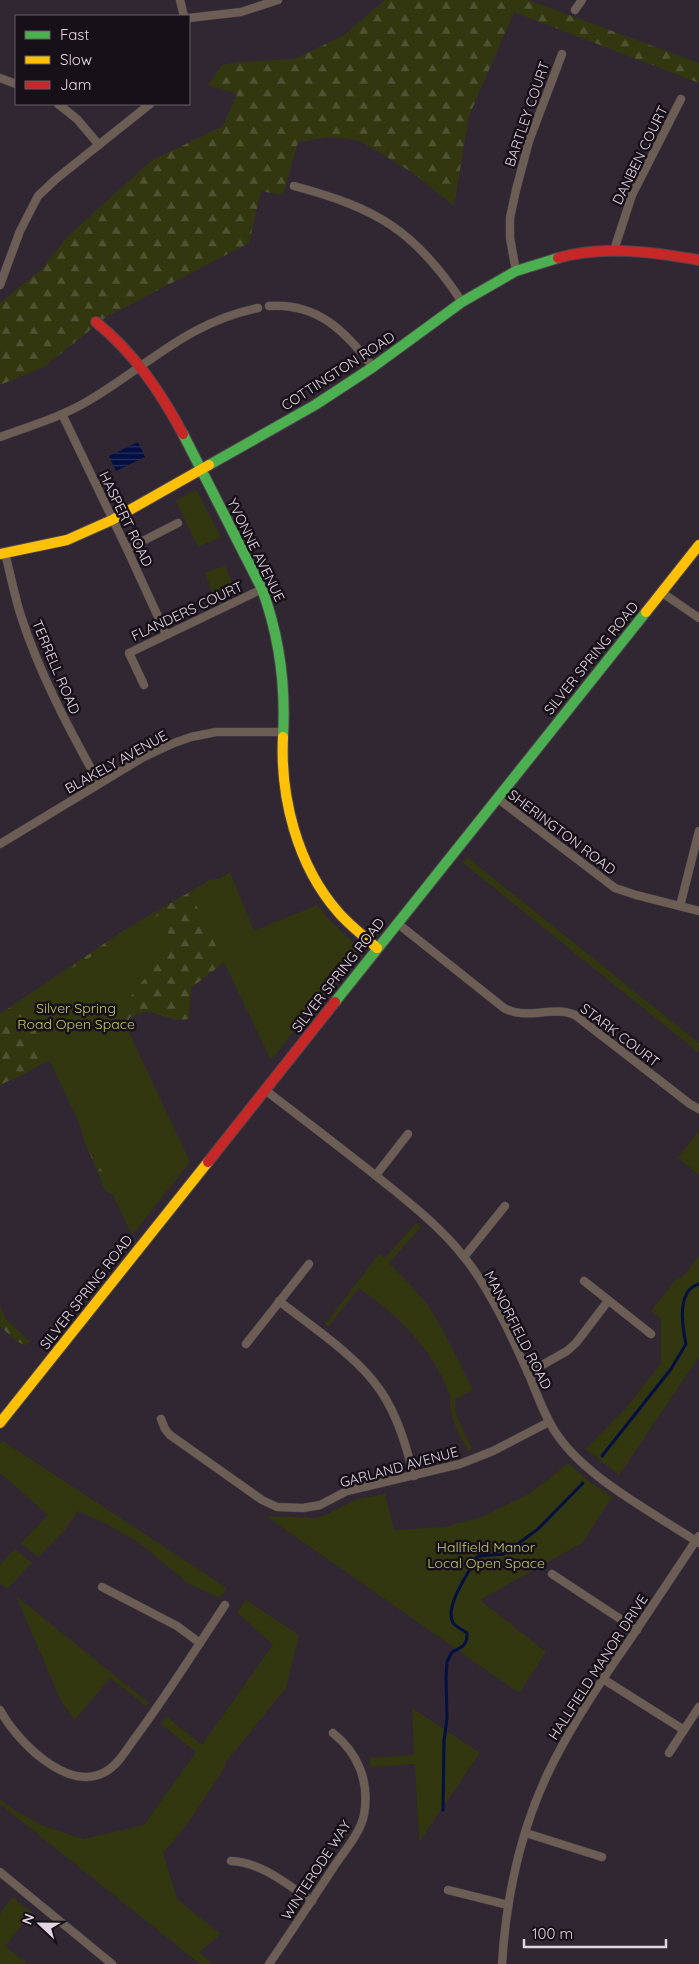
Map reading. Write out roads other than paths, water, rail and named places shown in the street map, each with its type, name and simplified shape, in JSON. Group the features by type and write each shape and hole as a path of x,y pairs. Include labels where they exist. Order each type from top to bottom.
{"street":[{"path":"180,0 184,15"},
{"path":"190,18 241,12 278,0"},
{"path":"575,10 582,0"},
{"name":"BARTLEY COURT","path":"516,271 510,238 510,218 528,141 562,54"},
{"path":"0,78 15,84"},
{"name":"DANBEN COURT","path":"614,250 632,195 681,100"},
{"path":"59,105 77,119 99,145"},
{"path":"0,285 3,270 22,224 38,196 56,179 149,105"},
{"path":"294,186 333,196 354,205 376,215 405,234 431,259 462,302"},
{"name":"COTTINGTON ROAD","path":"2,554 67,540 112,520 315,405 373,367 462,302 516,271 563,257 597,251 614,250 667,254 699,260"},
{"path":"269,306 294,307 325,319 344,332 373,367"},
{"path":"0,437 62,414 88,401 188,333 212,321 239,311 258,308"},
{"name":"YVONNE AVENUE","path":"96,322 127,349 141,365 171,411 262,589 279,643 285,700 283,768 288,804 294,828 321,889 334,907 377,948"},
{"name":"HASPERT ROAD","path":"62,414 166,634"},
{"path":"127,549 178,523"},
{"name":"SILVER SPRING ROAD","path":"0,1423 699,545"},
{"name":"TERRELL ROAD","path":"2,554 20,612 47,684 66,724 99,784"},
{"name":"FLANDERS COURT","path":"144,686 129,652 262,589"},
{"path":"661,592 699,618"},
{"name":"BLAKELY AVENUE","path":"0,844 150,754 191,737 216,732 284,732"},
{"name":"SHERINGTON ROAD","path":"497,798 615,888 636,896 699,911"},
{"path":"680,906 699,831"},
{"name":"STARK COURT","path":"397,923 504,1008 518,1013 554,1010 576,1015 699,1109"},
{"name":"MANORFIELD ROAD","path":"265,1090 376,1175 434,1226 464,1257 488,1294 528,1373 549,1422 569,1450 596,1474 698,1540"},
{"path":"376,1175 408,1134"},
{"path":"464,1257 505,1206"},
{"path":"246,1344 309,1264"},
{"path":"584,1281 651,1334"},
{"path":"528,1373 567,1351 576,1343 608,1300"},
{"path":"279,1301 352,1360 380,1389 390,1405 402,1434 414,1476"},
{"name":"GARLAND AVENUE","path":"161,1419 170,1435 262,1500 277,1506 303,1508 320,1505 347,1491 414,1476 476,1459 549,1422"},
{"name":"HALLFIELD MANOR DRIVE","path":"502,1964 508,1905 526,1833 536,1800 558,1752 603,1679 698,1540"},
{"path":"552,1574 636,1630"},
{"path":"102,1587 177,1626 200,1643"},
{"path":"0,1710 19,1738 50,1764 72,1775 91,1777 100,1774 112,1767 124,1753 225,1605"},
{"path":"603,1679 684,1730"},
{"path":"670,1753 699,1707"},
{"name":"WINTERODE WAY","path":"269,1964 357,1831 364,1814 364,1785 360,1767 352,1750 333,1733"},
{"path":"526,1833 602,1857"},
{"path":"231,1861 243,1862 260,1869 312,1901"},
{"path":"0,1872 112,1964"},
{"path":"448,1890 508,1905"}],"waterway":[{"path":"602,1456 671,1369 686,1344 683,1325 683,1305 688,1292 699,1284"},
{"path":"443,1810 444,1741 447,1718 447,1662 452,1652 463,1645 467,1637 467,1633 454,1624 451,1617 458,1590 478,1556 504,1554 538,1529 583,1483"}],"park label":[{"name":"Silver Spring Road Open Space","path":"76,1016"},
{"name":"Hallfield Manor Local Open Space","path":"486,1555"}]}
